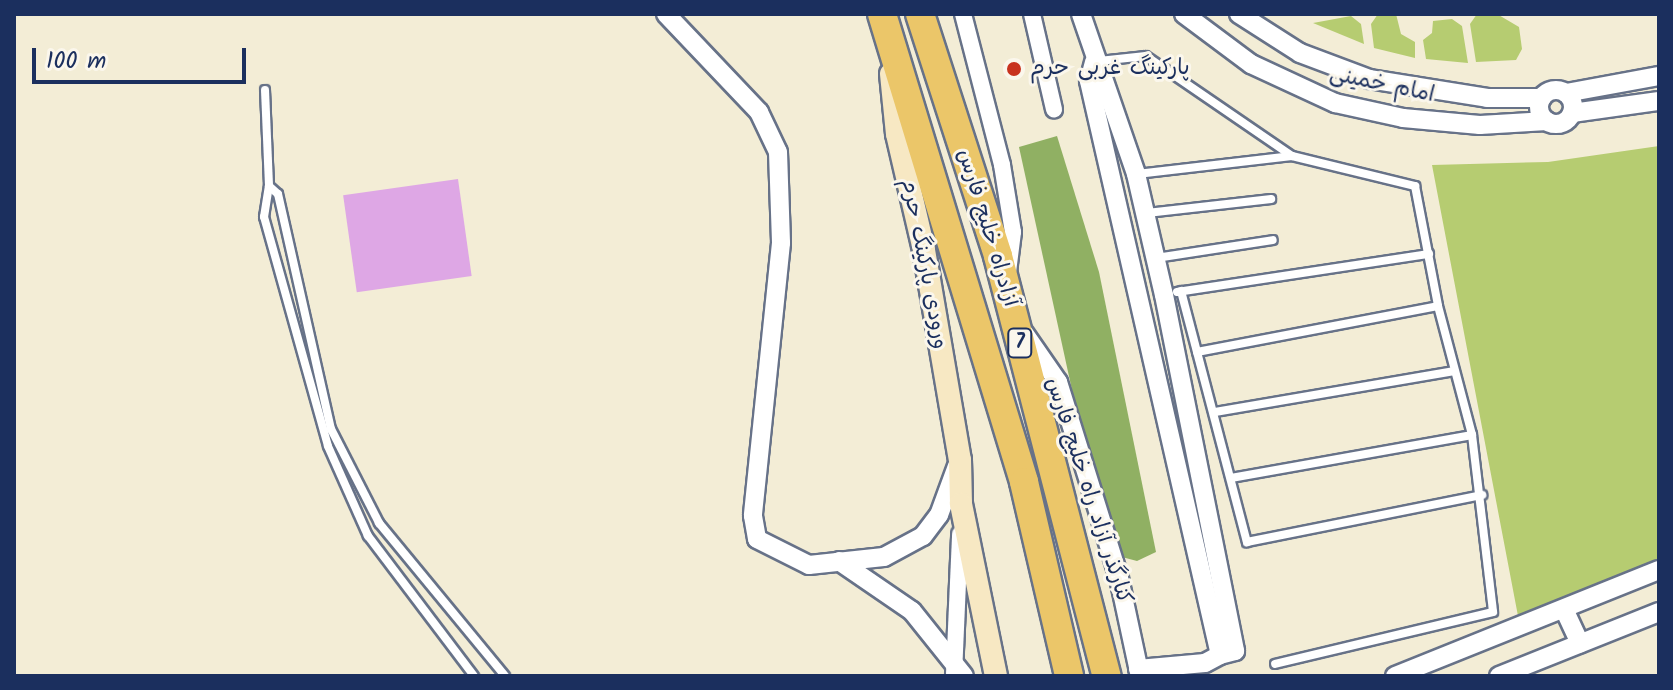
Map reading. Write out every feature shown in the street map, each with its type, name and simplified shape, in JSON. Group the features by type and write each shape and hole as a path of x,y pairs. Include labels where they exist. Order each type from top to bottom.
{"highway":[{"name":"آزادراه خلیج فارس","path":"920,14 1010,303 1107,676"},
{"name":"آزادراه خلیج فارس","path":"884,19 1024,482 1069,676"}],"main road":[{"name":"ورودی پارکینگ حرم","path":"884,19 897,134 924,250 960,460 961,504"},
{"path":"961,504 996,676"}],"street":[{"path":"666,14 759,112 778,152 781,243 753,516 757,539 809,565 884,557 923,536 939,515 960,460"},
{"path":"963,14 1002,165 1013,232 1010,303"},
{"path":"1032,14 1054,109"},
{"path":"1081,14 1094,62 1105,76 1136,174 1156,258 1172,293 1235,651 1205,663 1139,672"},
{"name":"امام خمینی","path":"1184,14 1251,64 1335,103 1403,118 1480,125 1547,121"},
{"name":"امام خمینی","path":"1239,14 1300,53 1379,82 1487,98 1542,98"},
{"path":"1094,62 1089,81 1220,655"},
{"path":"1659,76 1566,93 1553,90 1542,98 1539,108 1547,121 1561,123 1572,113 1659,101"},
{"path":"1566,93 1572,113"},
{"name":"کنارگذر آزاد راه خلیج فارس","path":"1010,303 1058,382 1119,578 1139,672"},
{"path":"958,672 961,504"},
{"path":"839,561 912,611 958,672"},
{"path":"1395,676 1659,570"},
{"path":"1564,609 1580,644"},
{"path":"1499,676 1659,612"}],"lane":[{"path":"1094,62 1146,56 1292,156"},
{"path":"265,90 269,186 264,217 328,446 368,536 474,676"},
{"path":"1136,174 1292,156 1415,186 1438,306 1472,435 1482,495 1493,612 1275,664"},
{"path":"269,186 278,194 331,429 379,523 505,676"},
{"path":"1146,213 1271,199"},
{"path":"1156,258 1273,240"},
{"path":"1429,254 1172,293 1197,352 1247,542 1482,495"},
{"path":"1197,352 1438,306"},
{"path":"1215,412 1455,371"},
{"path":"1231,478 1472,435"}],"green space":[{"path":"1378,14 1396,14 1401,34 1415,42 1415,58 1374,48 1371,24"},
{"path":"1477,14 1497,14 1519,27 1522,49 1516,60 1476,62 1470,24"},
{"path":"1351,16 1361,24 1364,44 1313,23"},
{"path":"1452,19 1462,26 1468,63 1426,59 1423,40 1432,33 1433,21"},
{"path":"1057,136 1099,272 1156,552 1137,561 1118,556 1094,491 1019,147"},
{"path":"1659,146 1659,561 1518,616 1432,165 1548,162"}],"building":[{"path":"458,179 472,276 357,292 343,195"}],"place":[{"name":"پارکینگ غربی حرم","path":"1014,69"}]}
